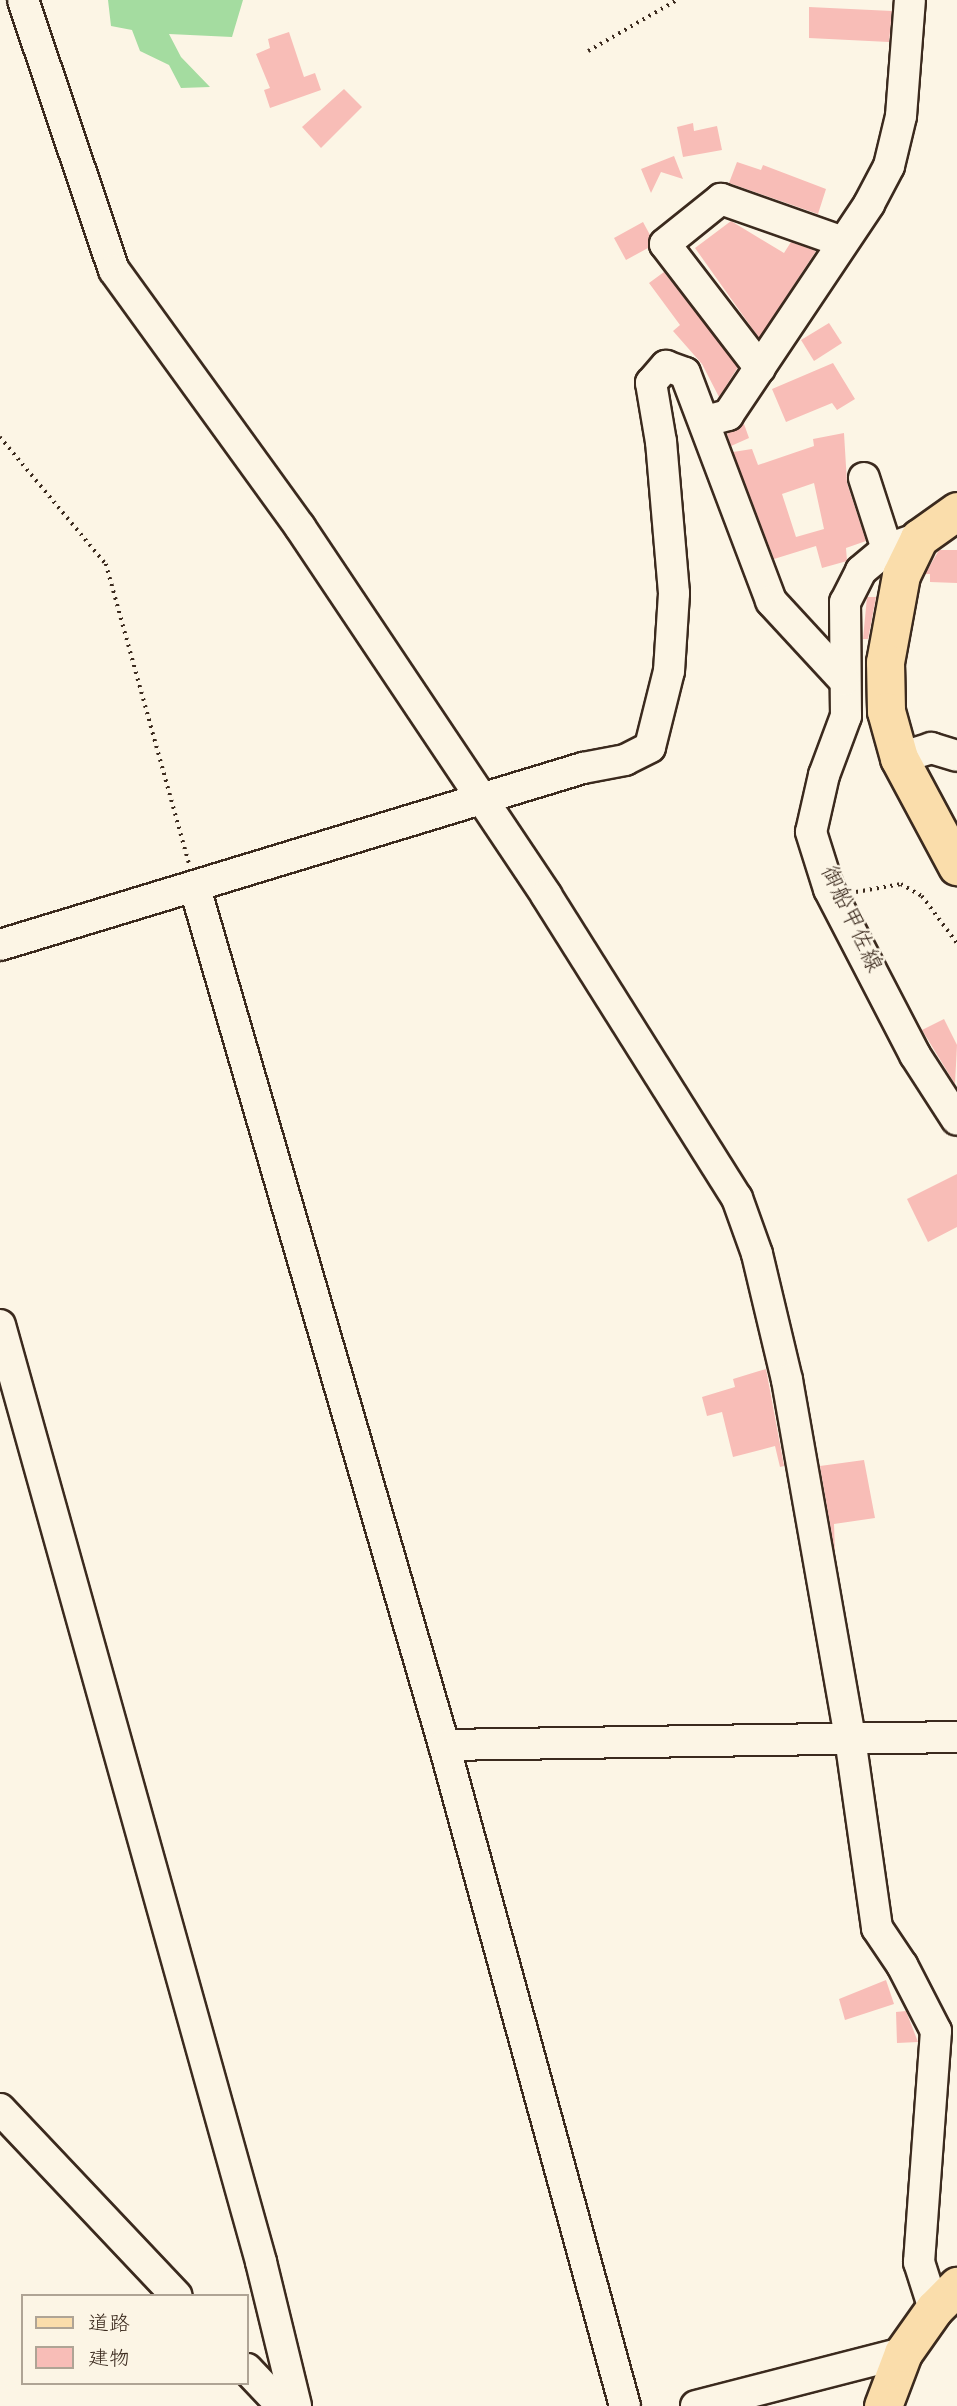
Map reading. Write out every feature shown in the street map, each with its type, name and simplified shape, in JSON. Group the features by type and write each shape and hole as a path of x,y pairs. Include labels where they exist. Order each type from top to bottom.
{"main road":[{"name":"御船甲佐線","path":"903,544 957,511"},
{"path":"903,544 901,575 885,674 886,710 899,758 957,866"},
{"path":"883,2406 903,2353 946,2297"}],"street":[{"path":"23,0 114,270 300,527 479,799 546,895 737,1198 757,1254 787,1380 850,1738 877,1927 902,1965 936,2031 919,2262 946,2297"},
{"path":"706,421 728,415 843,242 889,166 901,116 910,0"},
{"path":"760,368 665,244 721,199 843,242"},
{"path":"0,945 195,888 479,799 625,760 650,747 668,671 674,593 661,442 651,383 666,366 685,373 706,421 771,601 844,676 885,674"},
{"path":"864,478 903,544"},
{"name":"御船甲佐線","path":"903,544 861,571 845,601 846,716 824,775 811,832 829,889 838,900 915,1055 957,1120"},
{"path":"899,758 931,748 957,756"},
{"path":"195,888 444,1745 625,2406"},
{"path":"0,1325 257,2248 296,2406"},
{"path":"444,1745 957,1737"},
{"path":"0,2109 175,2294"},
{"path":"696,2406 903,2353"},
{"path":"248,2370 282,2406"}],"path":[{"path":"588,51 677,0"},
{"path":"0,437 107,564 195,888"},
{"path":"838,900 864,889 901,884 922,896 957,943"}],"green space":[{"path":"108,0 243,0 232,37 169,34 181,57 210,87 181,88 169,65 140,51 132,30 111,26"}],"building":[{"path":"809,7 892,11 889,42 809,38"},
{"path":"289,32 304,77 315,73 321,90 270,108 264,90 270,88 256,54 270,48 268,39"},
{"path":"344,89 362,107 321,148 302,127"},
{"path":"693,123 694,131 717,126 722,150 683,157 677,127"},
{"path":"674,156 683,179 661,172 651,193 641,169"},
{"path":"737,162 761,170 763,165 826,189 818,214 729,183"},
{"path":"731,221 784,253 791,242 816,251 759,338 695,248"},
{"path":"643,222 650,235 648,248 626,260 614,238"},
{"path":"664,272 738,367 719,397 702,364 673,331 680,325 649,283"},
{"path":"829,323 842,343 814,361 801,340"},
{"path":"833,363 855,399 837,410 832,403 786,422 772,389"},
{"path":"744,424 749,438 731,446 727,434"},
{"path":"844,433 847,483 866,541 846,548 847,561 822,568 816,546 774,559 733,452 752,449 758,465 814,446 813,439","holes":["814,483 824,529 796,537 782,494"]},
{"path":"939,550 957,550 957,583 930,582 930,574 925,574"},
{"path":"867,597 876,597 868,639 863,639"},
{"path":"944,1019 957,1045 955,1084 922,1030"},
{"path":"957,1174 957,1227 928,1242 907,1199"},
{"path":"766,1369 784,1466 780,1467 775,1446 733,1457 722,1412 707,1416 702,1397 735,1387 733,1379"},
{"path":"864,1460 875,1518 834,1524 835,1553 820,1466"},
{"path":"886,1980 894,2004 845,2020 839,1999"},
{"path":"906,2011 918,2042 897,2043 896,2012"}]}
